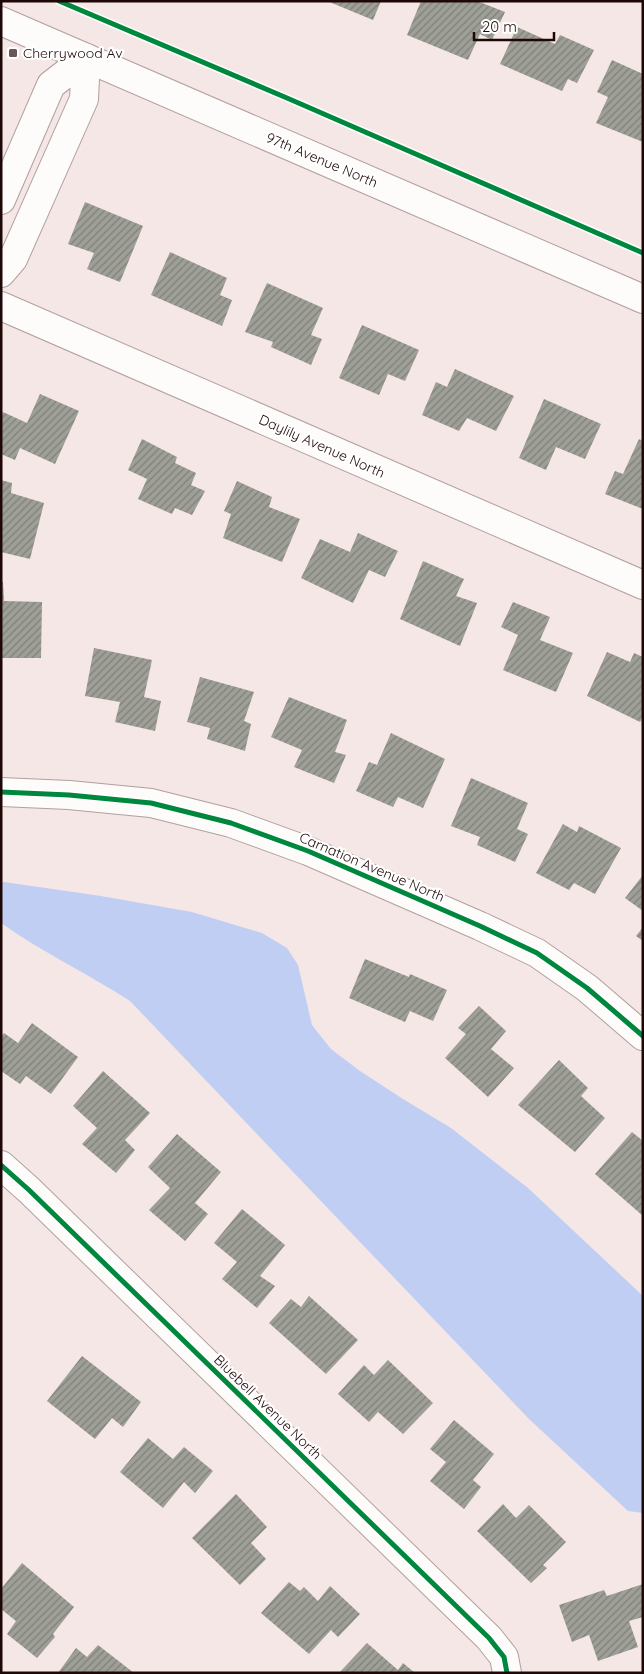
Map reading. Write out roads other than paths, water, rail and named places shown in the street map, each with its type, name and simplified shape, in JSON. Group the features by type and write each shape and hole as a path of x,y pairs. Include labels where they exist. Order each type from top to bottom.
{"street":[{"name":"97th Avenue North","path":"1,21 643,299"},
{"path":"1,200 51,85 86,58"},
{"path":"1,273 13,259 84,99 86,58"},
{"name":"Daylily Avenue North","path":"1,306 643,585"},
{"name":"Carnation Avenue North","path":"1,792 69,795 151,803 231,823 300,848 480,926 537,953 587,988 643,1036"},
{"name":"Bluebell Avenue North","path":"1,1165 29,1190 489,1638 504,1657 507,1673"}],"water":[{"path":"1,883 192,912 262,933 287,948 298,965 312,1025 331,1049 360,1071 451,1128 528,1188 643,1296 643,1513 628,1511 529,1419 130,1001 1,923"}],"place":[{"name":"Cherrywood Av","path":"13,53"}]}
